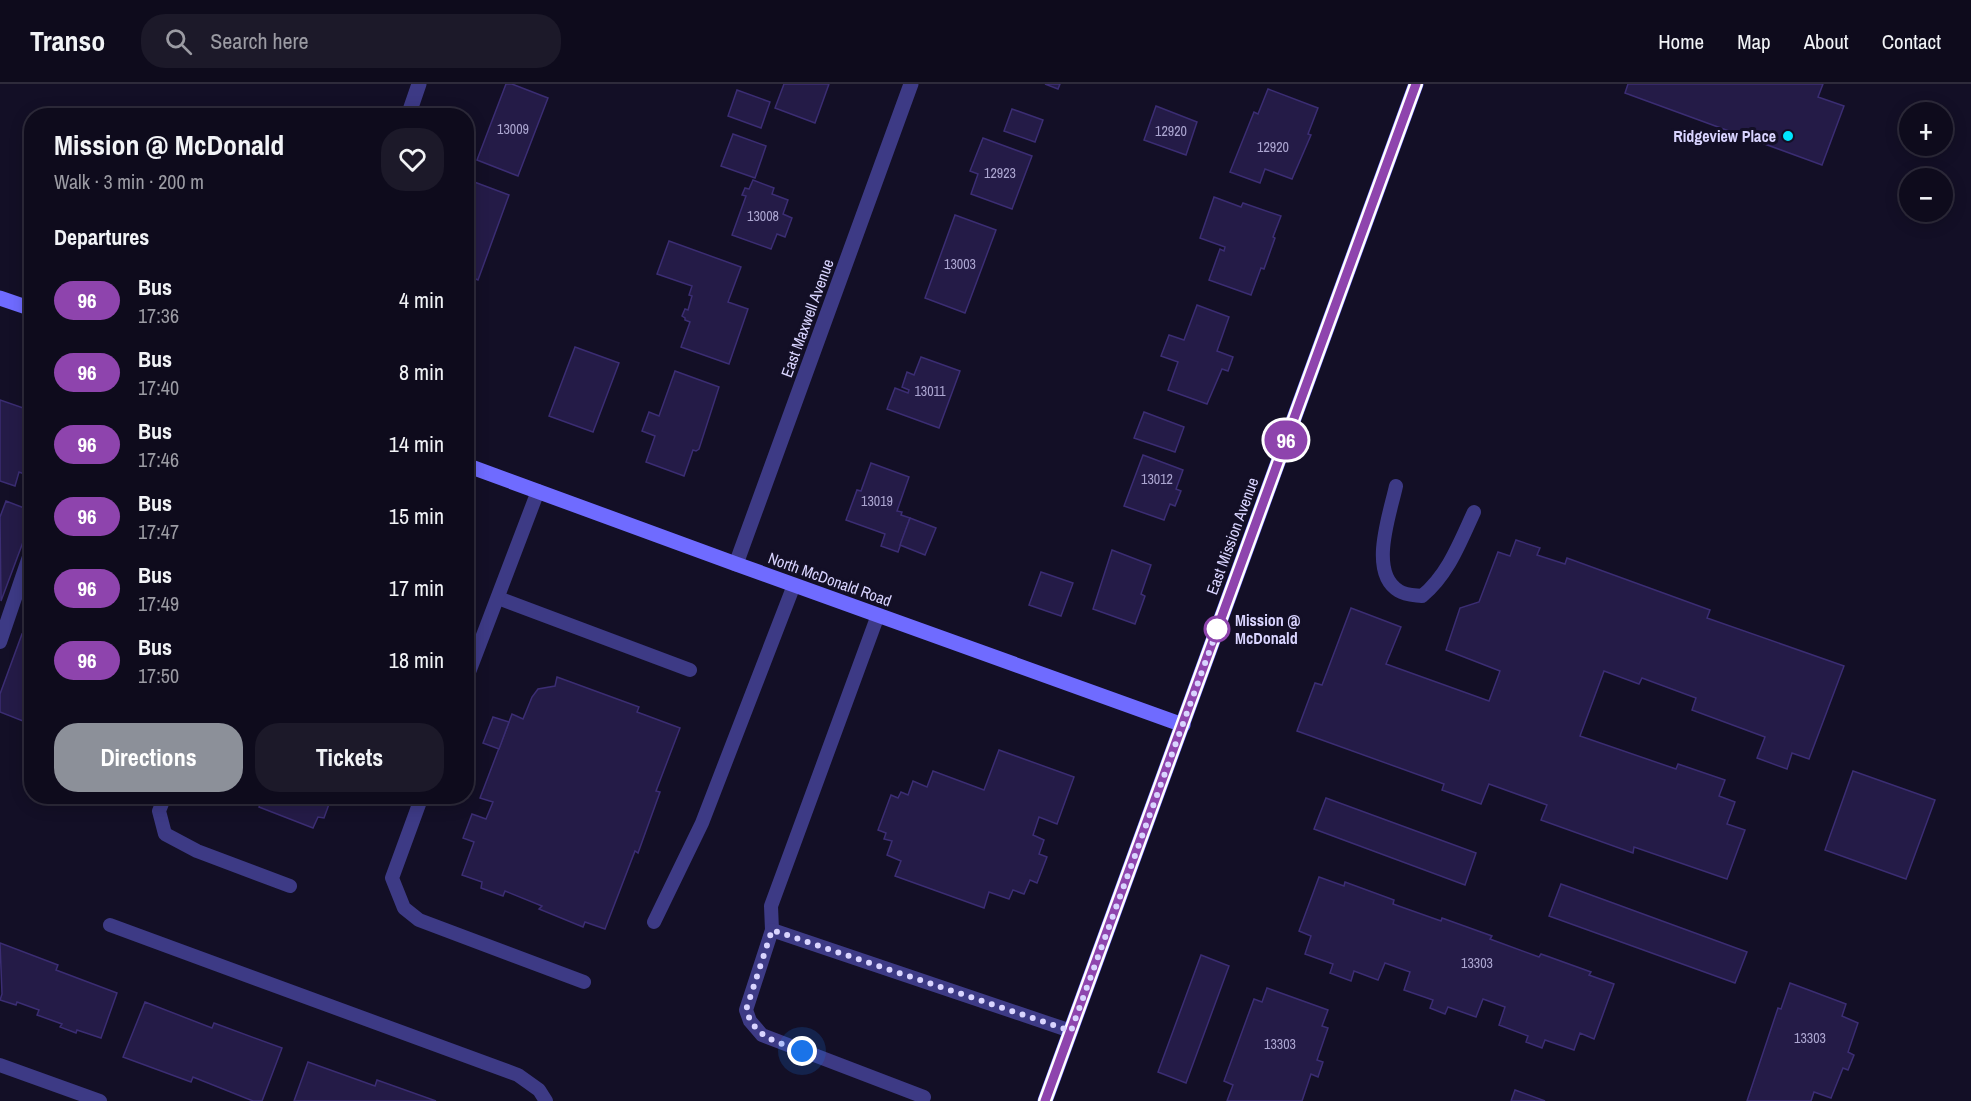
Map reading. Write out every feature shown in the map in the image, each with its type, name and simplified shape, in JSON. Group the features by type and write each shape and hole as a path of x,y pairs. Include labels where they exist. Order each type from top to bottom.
{"street":[{"path":"411,108 419,84"},
{"name":"East Maxwell Avenue","path":"736,564 911,84"},
{"name":"East Mission Avenue","path":"1045,1101 1416,84"},
{"path":"0,298 24,306"},
{"name":"North McDonald Road","path":"474,468 1183,725"}],"lane":[{"path":"1396,486 1382,553 1385,577 1400,592 1422,596 1435,586 1454,555 1474,512"},
{"path":"474,660 538,491"},
{"path":"0,642 24,572"},
{"path":"654,922 702,823 794,585"},
{"path":"498,598 690,670"},
{"path":"878,615 771,906 772,930 746,1010 750,1021 762,1035 924,1097"},
{"path":"162,804 159,811 165,834 197,851 290,886"},
{"path":"419,804 392,878 405,908 419,920 584,982"},
{"path":"110,925 518,1075 539,1090 546,1101"},
{"path":"772,930 1071,1031"},
{"path":"0,1065 100,1101"}],"building":[{"path":"506,84 512,84 548,98 518,176 477,160"},
{"path":"784,84 829,84 815,123 775,108"},
{"path":"1045,84 1060,84 1058,89"},
{"name":"Ridgeview Place","path":"1628,84 1823,84 1818,97 1844,106 1822,165 1625,93"},
{"path":"1268,89 1318,108 1308,134 1311,135 1292,179 1265,169 1260,183 1230,172 1254,112 1258,114"},
{"path":"737,90 770,102 761,128 728,116"},
{"path":"1156,106 1197,122 1186,155 1144,140"},
{"path":"1012,109 1043,120 1035,142 1004,131"},
{"path":"733,134 766,146 755,178 721,166"},
{"path":"983,138 1032,156 1012,209 971,194 978,174 970,171"},
{"path":"753,180 774,188 772,194 788,200 783,214 792,218 785,237 777,234 771,249 732,235 746,196 742,195 745,188 749,189"},
{"path":"474,182 509,195 478,280 474,278"},
{"path":"1214,197 1241,207 1243,203 1281,216 1264,269 1261,268 1251,295 1209,280 1220,249 1224,251 1225,247 1200,238"},
{"path":"955,215 996,230 965,313 925,298"},
{"path":"669,241 741,267 728,302 748,309 729,364 681,347 690,322 682,316 685,309 688,310 692,286 657,274"},
{"path":"1197,305 1229,317 1217,351 1233,357 1228,371 1222,369 1207,404 1168,390 1178,362 1161,356 1169,335 1184,340"},
{"path":"575,347 619,363 593,432 549,416"},
{"path":"921,357 960,371 939,428 887,409 895,388 908,393 909,390 902,387 907,372 914,375"},
{"path":"675,371 719,387 699,449 693,450 684,476 646,462 655,436 642,431 649,412 659,416"},
{"path":"0,400 24,408 24,474 19,472 15,486 0,481"},
{"path":"1144,412 1184,427 1175,452 1134,438"},
{"path":"1143,455 1183,470 1176,489 1181,491 1175,506 1170,504 1164,520 1124,506"},
{"path":"871,463 909,477 897,511 910,518 898,552 881,546 885,534 846,520 857,490 861,491"},
{"path":"6,501 24,508 24,539 1,601 0,517"},
{"path":"910,518 936,528 925,555 900,545"},
{"path":"1516,540 1540,548 1537,555 1565,564 1567,558 1710,610 1707,618 1844,666 1809,759 1792,753 1787,769 1757,758 1765,737 1692,710 1696,698 1642,678 1639,684 1604,671 1580,736 1676,769 1678,764 1725,780 1719,796 1735,802 1727,824 1745,830 1727,879 1634,847 1633,853 1541,820 1547,805 1489,784 1481,804 1442,790 1444,784 1297,731 1315,683 1322,685 1351,608 1401,627 1386,664 1489,701 1500,671 1446,650 1460,608 1479,602 1498,552 1510,556"},
{"path":"1112,550 1151,565 1141,594 1145,596 1135,624 1093,609"},
{"path":"1041,572 1073,583 1061,616 1029,605"},
{"path":"22,634 24,635 23,721 0,712 0,694"},
{"path":"557,677 639,707 637,712 680,728 656,791 660,792 638,853 635,851 605,929 585,922 583,927 539,909 542,906 505,891 503,896 481,888 482,882 462,875 474,842 463,838 472,814 486,819 493,802 480,798 512,714 523,719 538,689 555,686"},
{"path":"493,717 509,722 499,749 483,743"},
{"path":"999,750 1074,777 1057,824 1039,817 1033,835 1044,840 1039,854 1047,857 1037,883 1030,880 1024,894 1013,890 1009,899 989,892 984,908 895,876 901,861 887,855 892,841 884,839 886,833 878,830 891,795 898,798 901,792 908,795 913,781 927,787 933,771 984,790"},
{"path":"1853,771 1935,800 1906,879 1825,850"},
{"path":"1326,798 1476,853 1465,885 1314,829"},
{"path":"260,804 329,804 324,818 318,817 313,828 259,807"},
{"path":"1319,877 1344,886 1345,882 1394,900 1393,904 1492,936 1490,939 1539,957 1541,954 1591,972 1589,975 1614,984 1594,1039 1580,1033 1574,1050 1545,1040 1542,1048 1526,1042 1528,1036 1499,1025 1505,1007 1483,999 1476,1017 1448,1007 1445,1014 1430,1008 1433,1000 1404,990 1410,972 1385,963 1378,980 1354,971 1351,981 1330,973 1333,964 1305,954 1311,936 1299,931"},
{"path":"1561,884 1747,952 1735,983 1549,916"},
{"path":"0,943 58,965 56,970 117,993 101,1038 60,1027 62,1024 37,1015 39,1010 17,1002 16,1005 0,1000 2,994"},
{"path":"1201,955 1229,966 1186,1083 1158,1072"},
{"path":"1790,983 1846,1004 1842,1016 1858,1023 1848,1052 1854,1055 1848,1070 1843,1068 1831,1098 1814,1092 1811,1101 1747,1101 1778,1008 1781,1009"},
{"path":"1267,988 1328,1010 1322,1026 1328,1028 1317,1060 1323,1062 1318,1077 1311,1074 1302,1101 1227,1101 1233,1085 1224,1081 1254,999 1262,1002"},
{"path":"145,1002 212,1028 214,1023 282,1048 262,1101 253,1101 193,1077 191,1082 123,1057"},
{"path":"308,1062 375,1086 377,1080 436,1101 294,1101"},
{"path":"1515,1090 1545,1101 1511,1101"}],"bus line":[{"name":"96","path":"1045,1101 1416,84"}],"place":[{"name":"Ridgeview Place","path":"1788,136"},
{"name":"Mission @ McDonald","path":"1217,629"}],"route":[{"path":"802,1051 762,1035 750,1021 746,1010 772,930 1071,1031 1219,625 1217,629"}]}
